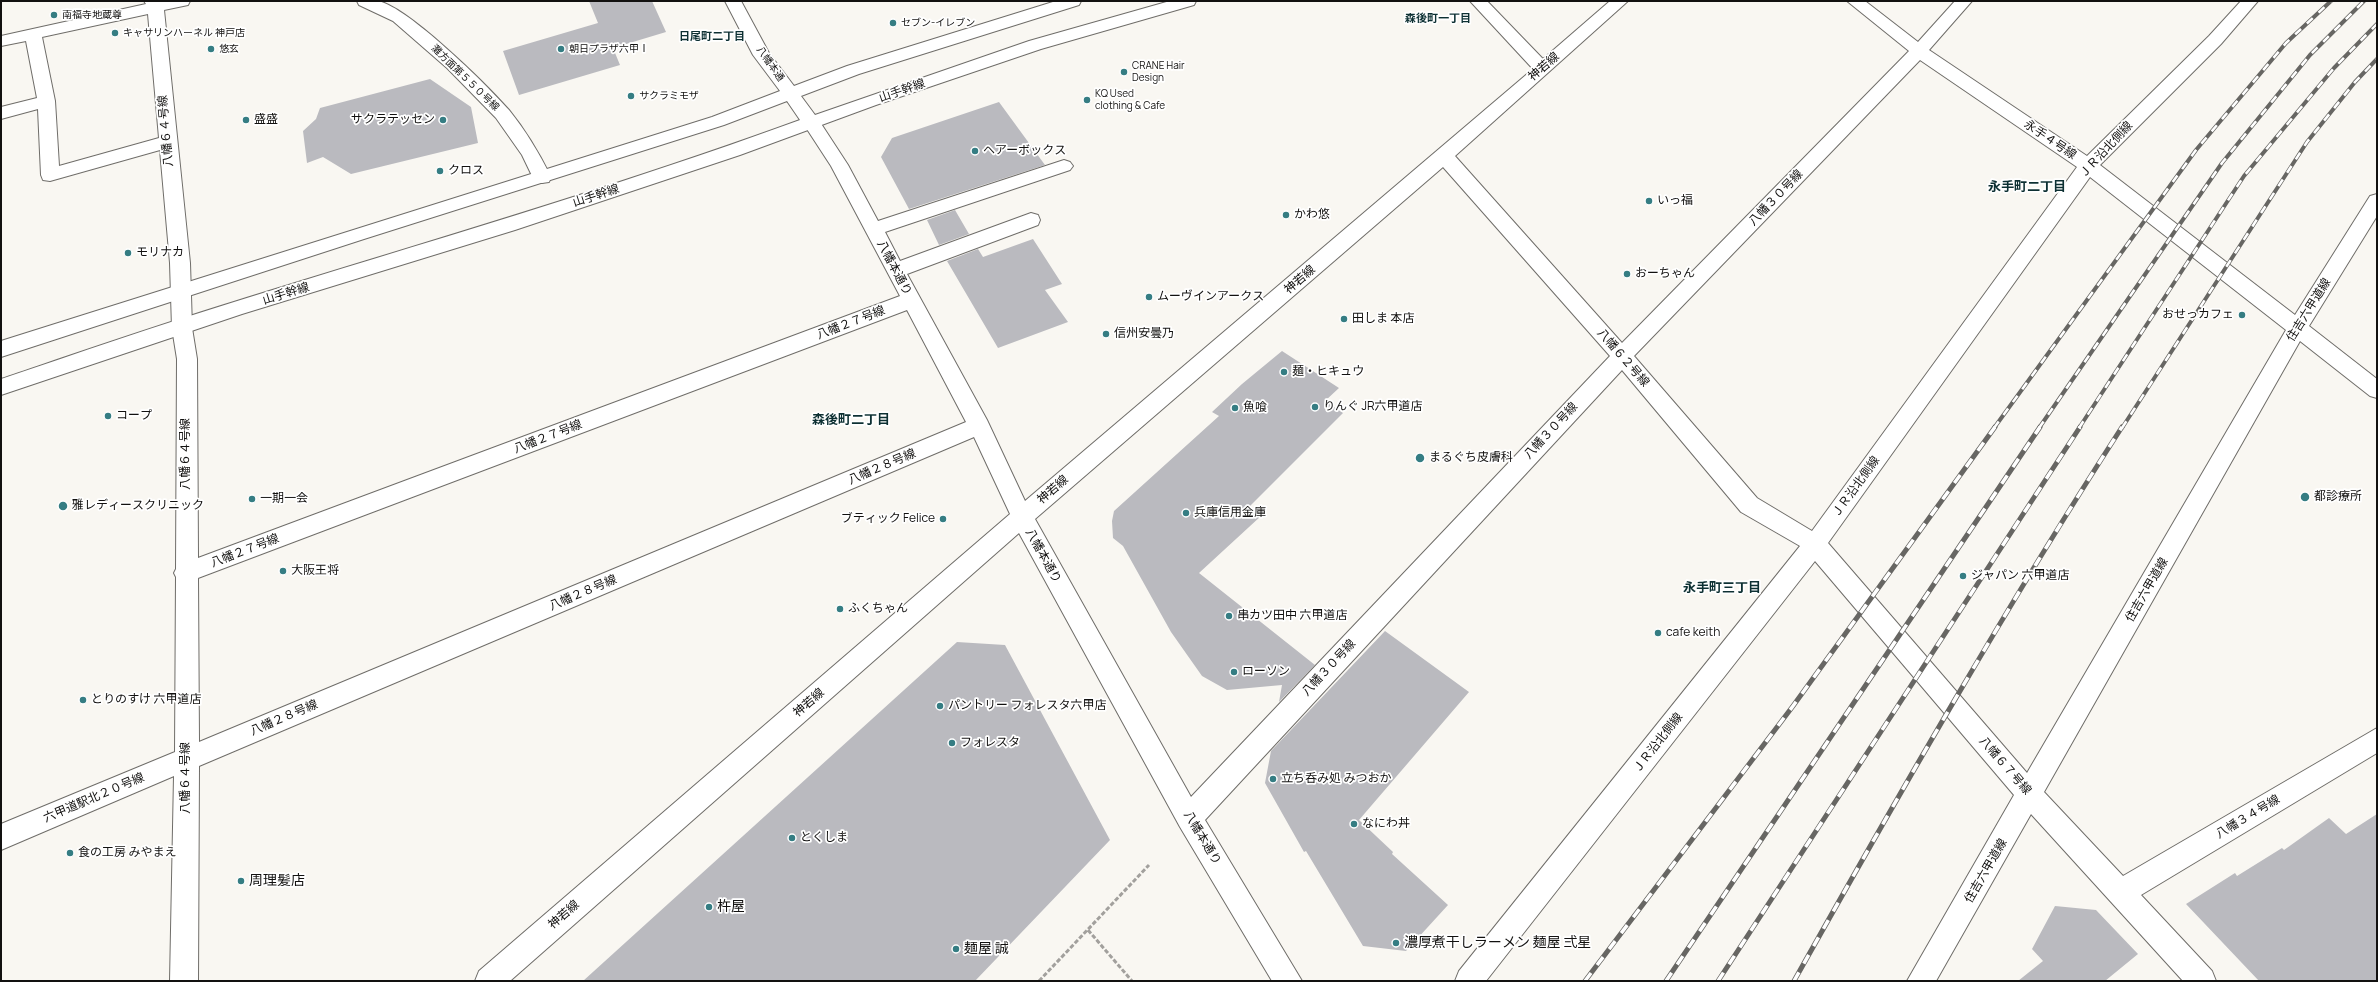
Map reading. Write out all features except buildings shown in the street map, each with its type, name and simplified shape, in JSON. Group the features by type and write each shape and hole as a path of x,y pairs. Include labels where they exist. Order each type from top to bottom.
{"street":[{"path":"1,41 154,3 182,1"},
{"name":"灘方面第５５０号線","path":"365,1 399,17 453,64 502,114 530,153 542,177"},
{"name":"八幡本通","path":"733,1 762,55 812,123"},
{"path":"1,350 718,121 853,70 1073,1"},
{"name":"山手幹線","path":"1,387 734,151 870,101 1035,46 1188,1"},
{"path":"1478,1 1543,69"},
{"name":"神若線","path":"489,981 1022,517 1444,156 1620,1"},
{"name":"永手４号線","path":"1855,1 1919,51 2088,166 2377,390"},
{"name":"八幡３０号線","path":"1189,818 1622,356 1919,51 1964,1"},
{"name":"ＪＲ沿北側線","path":"1469,981 1815,544 2088,166 2215,40 2250,1"},
{"name":"八幡６４号線","path":"154,3 180,263 182,328 187,359 185,573 187,760 184,981"},
{"path":"33,33 46,101 50,174 167,142"},
{"path":"1,113 46,101"},
{"name":"八幡本通り","path":"812,123 839,165 896,270 979,426 1022,517 1189,818 1288,981"},
{"name":"八幡６２号線","path":"1444,156 1622,356 1749,505 1815,544"},
{"path":"874,230 1064,166"},
{"name":"住吉六甲道線","path":"1921,981 2030,795 2297,328 2377,201"},
{"path":"896,270 1031,220"},
{"name":"八幡２７号線","path":"185,573 911,300"},
{"name":"八幡２８号線","path":"187,760 979,426"},
{"name":"八幡６７号線","path":"1815,544 2030,795 2119,894 2202,981"},
{"name":"八幡３４号線","path":"2119,894 2377,740"},
{"name":"六甲道駅北２０号線","path":"1,837 187,760"}],"path":[{"path":"1039,981 1149,865"},
{"path":"1088,930 1132,981"}],"railway":[{"path":"1994,428 2196,150 2286,43 2331,1"},
{"path":"2039,428 2222,163 2310,55 2364,1"},
{"path":"2079,428 2244,176 2334,68 2377,24"},
{"path":"2122,428 2307,142 2355,82 2377,59"},
{"path":"1585,981 1793,706 1995,427"},
{"path":"1666,981 2040,427"},
{"path":"1718,981 2080,427"},
{"path":"1794,981 1954,701 2037,563 2122,427"}],"place":[{"name":"南福寺地蔵尊","path":"54,15"},
{"name":"セブン-イレブン","path":"893,23"},
{"name":"キャサリンハーネル 神戸店","path":"115,33"},
{"name":"悠玄","path":"211,49"},
{"name":"朝日プラザ六甲Ⅰ","path":"561,49"},
{"name":"CRANE Hair Design","path":"1124,72"},
{"name":"サクラミモザ","path":"631,96"},
{"name":"KQ Used clothing & Cafe","path":"1087,100"},
{"name":"盛盛","path":"246,120"},
{"name":"サクラテッセン","path":"443,120"},
{"name":"ヘアーボックス","path":"975,151"},
{"name":"クロス","path":"440,171"},
{"name":"いっ福","path":"1649,201"},
{"name":"かわ悠","path":"1286,215"},
{"name":"モリナカ","path":"128,253"},
{"name":"おーちゃん","path":"1627,274"},
{"name":"ムーヴインアークス","path":"1149,297"},
{"name":"おせっカフェ","path":"2242,315"},
{"name":"田しま 本店","path":"1344,319"},
{"name":"信州安曇乃","path":"1106,334"},
{"name":"麺・ヒキュウ","path":"1284,372"},
{"name":"りんぐ JR六甲道店","path":"1315,407"},
{"name":"魚喰","path":"1235,408"},
{"name":"コープ","path":"108,416"},
{"name":"まるぐち皮膚科","path":"1420,458"},
{"name":"都診療所","path":"2305,497"},
{"name":"一期一会","path":"252,499"},
{"name":"雅レディースクリニック","path":"63,506"},
{"name":"兵庫信用金庫","path":"1186,513"},
{"name":"ブティック Felice","path":"943,519"},
{"name":"大阪王将","path":"283,571"},
{"name":"ジャパン 六甲道店","path":"1963,576"},
{"name":"ふくちゃん","path":"840,609"},
{"name":"串カツ田中 六甲道店","path":"1229,616"},
{"name":"cafe keith","path":"1658,633"},
{"name":"ローソン","path":"1234,672"},
{"name":"とりのすけ 六甲道店","path":"83,700"},
{"name":"パントリー フォレスタ六甲店","path":"940,706"},
{"name":"フォレスタ","path":"952,743"},
{"name":"立ち呑み処 みつおか","path":"1273,779"},
{"name":"なにわ丼","path":"1354,824"},
{"name":"とくしま","path":"792,838"},
{"name":"食の工房 みやまえ","path":"70,853"},
{"name":"周理髪店","path":"241,881"},
{"name":"杵屋","path":"709,907"},
{"name":"濃厚煮干しラーメン 麺屋 弍星","path":"1396,943"},
{"name":"麺屋 誠","path":"956,949"}],"district":[{"name":"森後町一丁目","path":"1438,19"},
{"name":"日尾町二丁目","path":"712,37"},
{"name":"永手町二丁目","path":"2027,187"},
{"name":"森後町二丁目","path":"851,420"},
{"name":"永手町三丁目","path":"1722,588"}]}
